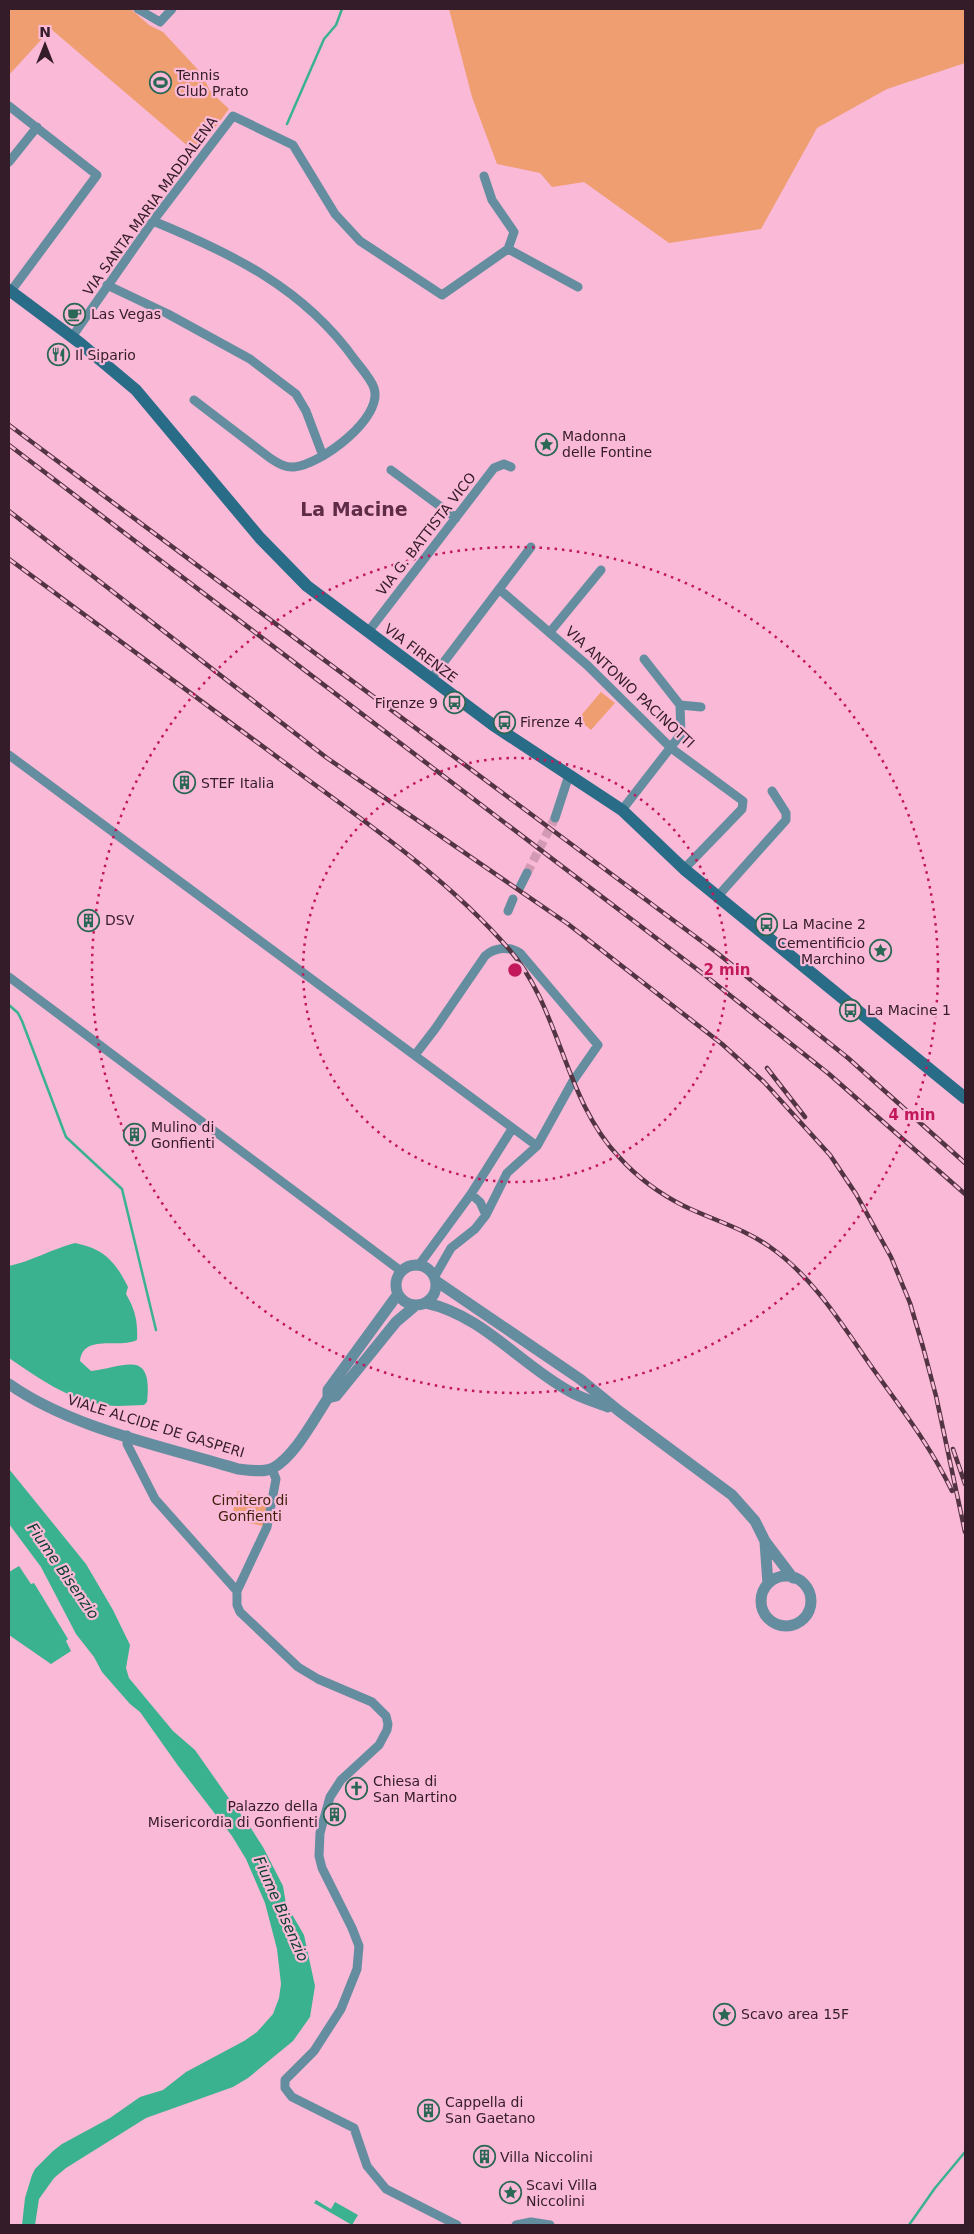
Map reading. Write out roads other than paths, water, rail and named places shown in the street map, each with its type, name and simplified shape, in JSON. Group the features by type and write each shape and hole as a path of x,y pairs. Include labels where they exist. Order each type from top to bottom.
{"main road":[{"name":"VIA FIRENZE","path":"10,290 72,337 136,390 260,538 307,586 493,725 622,810 684,869 965,1098"}],"street":[{"path":"138,9 160,22 172,9"},
{"path":"9,106 98,175 10,290"},
{"name":"VIA SANTA MARIA MADDALENA","path":"72,337 153,221 233,116 293,145 335,214 360,241 442,295 508,250"},
{"path":"9,162 37,127"},
{"path":"484,176 492,200 514,232 508,250 578,287"},
{"path":"153,221 244,262 285,289 321,320 346,347 374,387 375,397 368,415 358,428 323,456 304,466 292,468 281,465 194,400"},
{"path":"107,285 168,314 250,359 296,394 306,411 323,456"},
{"name":"VIA G. BATTISTA VICO","path":"368,632 494,468 504,464 511,467"},
{"path":"391,470 456,518"},
{"path":"431,679 531,547"},
{"path":"550,632 601,570"},
{"name":"VIA ANTONIO PACINOTTI","path":"499,589 587,665 671,748 743,801 742,809 684,869"},
{"path":"622,810 681,734 680,705 644,659"},
{"path":"680,705 701,707"},
{"path":"9,755 536,1146"},
{"path":"555,818 569,775"},
{"path":"718,896 786,820 786,813 772,791"},
{"path":"520,887 527,873"},
{"path":"508,910 514,899"},
{"path":"415,1055 436,1029 486,956 493,950 508,948 524,958 598,1045 573,1081 536,1146 507,1173 486,1215 474,1229 451,1248 435,1279"},
{"path":"9,976 401,1271"},
{"path":"419,1265 471,1194 512,1129"},
{"path":"471,1194 480,1202 486,1215"},
{"path":"328,1398 336,1396 396,1322 421,1304 435,1294 435,1279 431,1271 419,1265 406,1267 401,1271 396,1282 398,1294 405,1302 421,1304 444,1307 465,1316 569,1391 619,1411"},
{"path":"435,1279 580,1380 732,1495 755,1522 765,1541 793,1578"},
{"path":"398,1294 328,1390 328,1398 286,1458 272,1469 276,1478 267,1527 237,1591 237,1605 244,1618 298,1667 372,1702 386,1716 388,1724 379,1745 341,1780 330,1797 320,1833 319,1856 322,1868 359,1946 357,1969 341,2009 314,2051 285,2080 285,2088 292,2097 354,2128 367,2166 386,2190 457,2225"},
{"name":"VIALE ALCIDE DE GASPERI","path":"9,1384 66,1416 238,1469 254,1471 272,1469"},
{"path":"126,1435 127,1444 156,1499 237,1591"},
{"path":"765,1541 768,1584"},
{"path":"780,1577 793,1578 799,1580 808,1590 810,1603 803,1619 790,1626 776,1624 770,1621 762,1610 761,1596 768,1584 780,1577"},
{"path":"516,2225 531,2222 550,2225"}],"water":[{"path":"75,1243 94,1249 113,1263 128,1287 126,1294 134,1310 137,1327 137,1340 95,1344 83,1352 80,1361 91,1371 125,1365 141,1367 146,1374 148,1385 147,1402 144,1405 110,1406 79,1398 54,1387 9,1358 9,1266"},
{"name":"Fiume Bisenzio","path":"9,1469 86,1564 113,1610 130,1645 126,1668 129,1678 173,1731 195,1750 263,1847 283,1886 286,1904 304,1935 315,1986 310,2017 293,2041 248,2078 233,2087 146,2118 66,2168 54,2178 39,2199 35,2225 22,2225 25,2198 35,2169 53,2151 62,2144 110,2118 140,2097 163,2090 186,2072 257,2032 273,2014 279,1998 281,1984 277,1949 265,1903 246,1859 232,1836 140,1712 130,1704 102,1672 94,1657 76,1634 41,1567 9,1524"},
{"path":"19,1566 31,1584 34,1583 68,1639 66,1641 71,1651 51,1664 9,1635 9,1572"},
{"path":"316,2200 331,2209 335,2202 358,2215 352,2225 314,2203"}],"waterway":[{"path":"287,124 324,39 336,25 342,9"},
{"path":"9,1005 18,1013 22,1021 66,1137 122,1189 156,1330"},
{"path":"909,2225 935,2188 965,2152"}],"tunnel":[{"path":"527,873 555,818"}],"railway":[{"path":"9,425 716,952 848,1058 965,1163"},
{"path":"9,445 702,973 829,1074 965,1194"},
{"path":"9,511 327,758 568,924 722,1044 764,1082 830,1155 856,1194 891,1257 910,1303 923,1347 936,1396 965,1532"},
{"path":"9,559 375,829 431,873 484,922 508,948 526,972 552,1025 585,1108 600,1134 626,1164 641,1178 666,1196 760,1240 800,1272 837,1317 904,1411 934,1458 952,1491"},
{"path":"767,1068 805,1117"},
{"path":"953,1449 965,1484"}],"place":[{"name":"Tennis Club Prato","path":"160,83"},
{"name":"Las Vegas","path":"75,314"},
{"name":"Il Sipario","path":"59,355"},
{"name":"Madonna delle Fontine","path":"546,444"},
{"name":"Firenze 9","path":"454,703"},
{"name":"Firenze 4","path":"504,722"},
{"name":"STEF Italia","path":"185,783"},
{"name":"DSV","path":"89,920"},
{"name":"La Macine 2","path":"766,924"},
{"name":"Cementificio Marchino","path":"881,951"},
{"name":"La Macine 1","path":"851,1010"},
{"name":"Mulino di Gonfienti","path":"135,1135"},
{"name":"Chiesa di San Martino","path":"357,1789"},
{"name":"Palazzo della Misericordia di Gonfienti","path":"334,1814"},
{"name":"Scavo area 15F","path":"725,2014"},
{"name":"Cappella di San Gaetano","path":"429,2110"},
{"name":"Villa Niccolini","path":"484,2157"},
{"name":"Scavi Villa Niccolini","path":"510,2193"}],"district":[{"name":"La Macine","path":"354,509"}],"park label":[{"name":"Cimitero di Gonfienti","path":"250,1508"}]}
